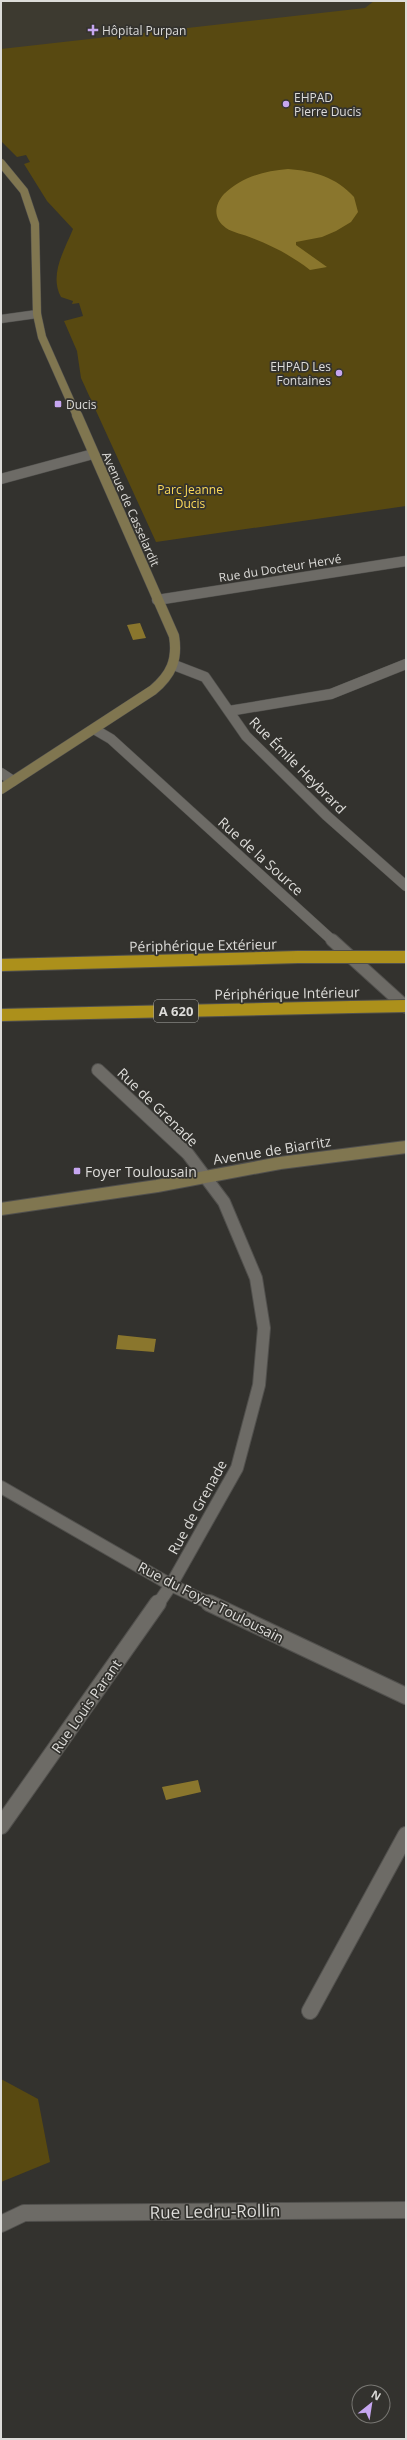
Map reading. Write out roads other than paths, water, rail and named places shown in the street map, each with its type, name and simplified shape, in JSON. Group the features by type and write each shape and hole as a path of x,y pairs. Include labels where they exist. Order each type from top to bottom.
{"highway":[{"name":"Périphérique Extérieur","path":"1,964 298,957 406,957"},
{"name":"Périphérique Intérieur","path":"1,1015 406,1006"}],"street":[{"name":"Avenue de Casselardit","path":"1,163 24,191 35,224 34,253 37,314 42,337 178,650 174,665 163,683 1,789"},
{"path":"1,319 37,314"},
{"path":"1,479 93,454"},
{"name":"Rue du Docteur Hervé","path":"157,600 406,561"},
{"path":"228,711 331,694 406,664"},
{"name":"Rue Émile Heybrard","path":"174,665 205,677 246,736 326,816 406,886"},
{"name":"Rue de la Source","path":"94,729 110,739 406,1006"},
{"path":"1,773 13,781"},
{"name":"Rue de Grenade","path":"98,1070 188,1154 224,1202 256,1278 264,1328 259,1385 237,1468 171,1585"},
{"name":"Avenue de Biarritz","path":"1,1209 157,1186 280,1163 406,1147"},
{"name":"Rue du Foyer Toulousain","path":"1,1486 171,1585 406,1696"},
{"name":"Rue Louis Parant","path":"1,1826 171,1585"},
{"path":"310,2011 406,1835"},
{"name":"Rue Ledru-Rollin","path":"1,2224 24,2213 406,2210"}],"place":[{"name":"Hôpital Purpan","path":"93,30"},
{"name":"EHPAD Pierre Ducis","path":"286,104"},
{"name":"EHPAD Les Fontaines","path":"339,373"},
{"name":"Ducis","path":"58,404"},
{"name":"Foyer Toulousain","path":"77,1171"}],"park label":[{"name":"Parc Jeanne Ducis","path":"190,496"}]}
